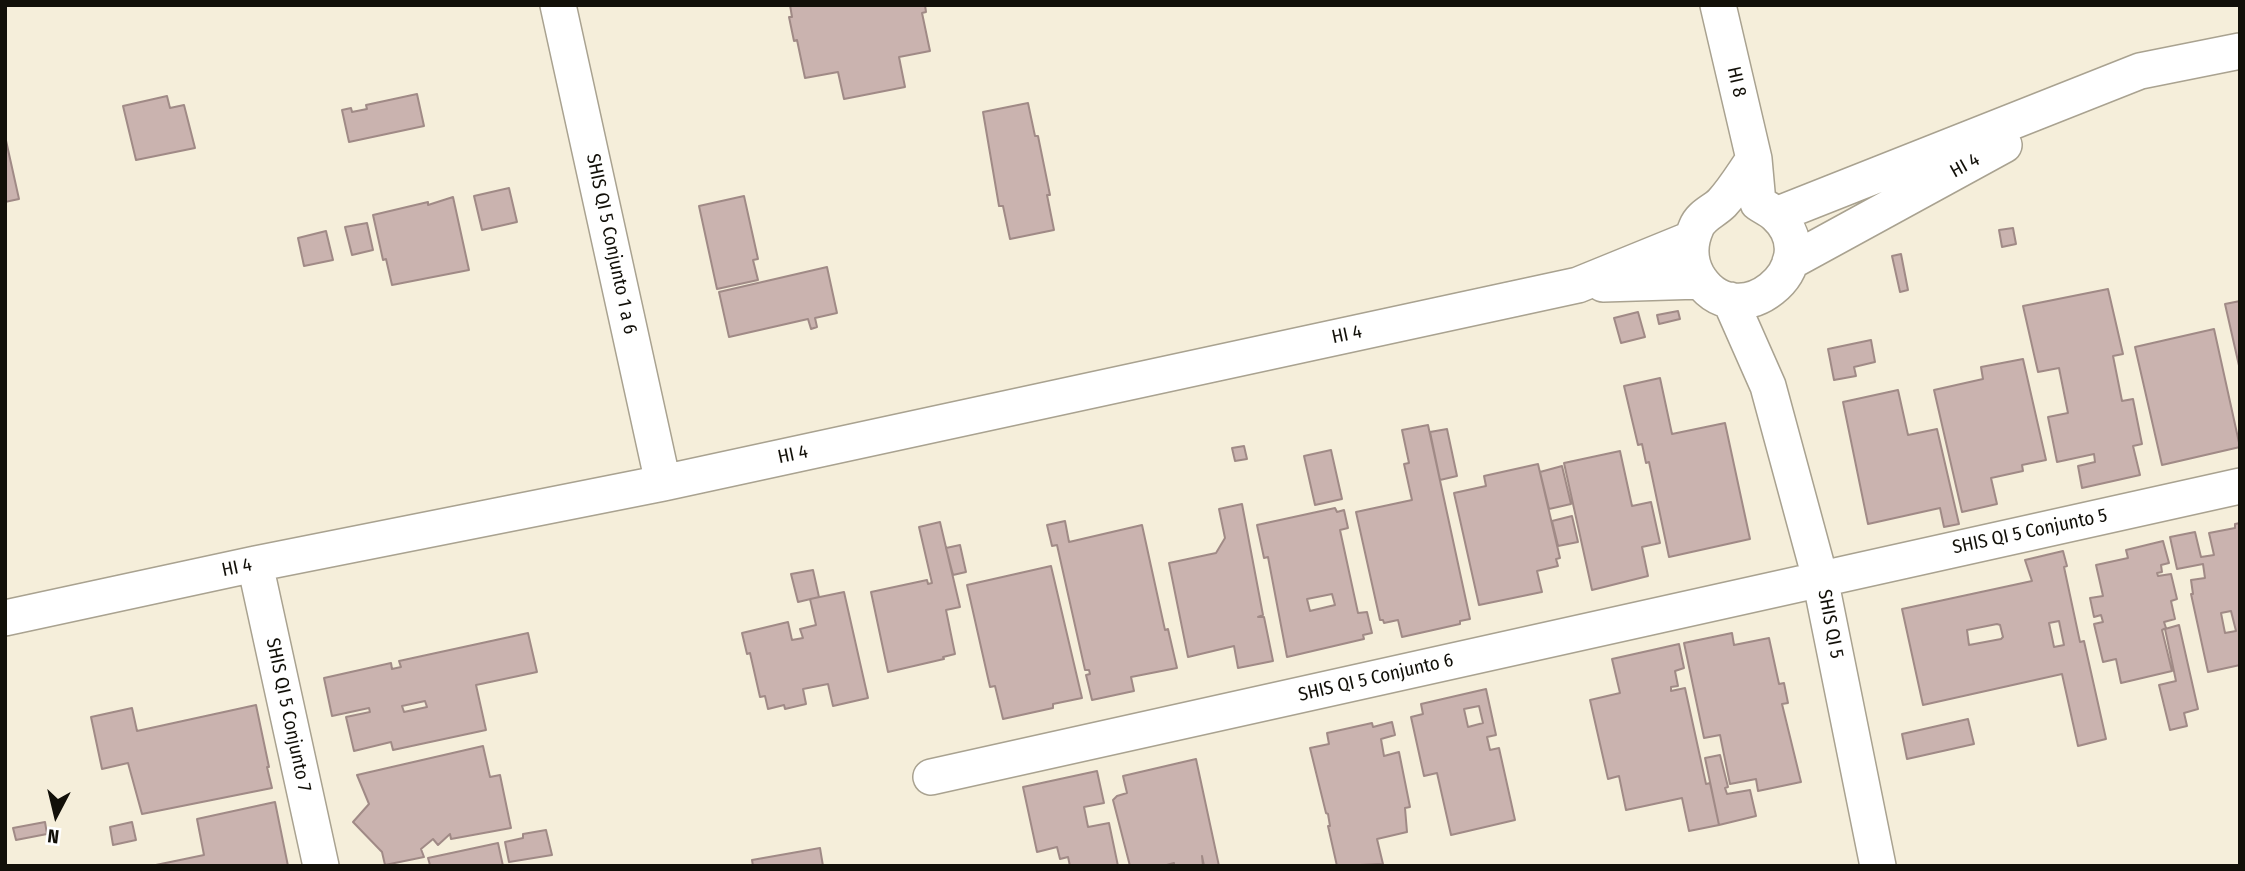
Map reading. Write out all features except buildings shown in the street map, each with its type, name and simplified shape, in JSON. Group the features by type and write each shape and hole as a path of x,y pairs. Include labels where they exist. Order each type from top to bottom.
{"street":[{"name":"SHIS QI 5 Conjunto 1 a 6","path":"558,5 663,483"},
{"name":"HI 8","path":"1718,5 1754,159 1758,203 1776,215"},
{"name":"HI 4","path":"1776,215 2140,71 2240,51"},
{"name":"HI 4","path":"1790,262 2140,71"},
{"path":"1754,159 1721,204 1707,212 1697,225 1691,239 1690,254 1693,268 1701,281 1719,296 1730,300 1752,300 1771,291 1786,273 1790,262 1791,245 1787,229 1776,215"},
{"name":"HI 4","path":"5,618 255,564 663,483 1578,285 1691,239"},
{"name":"HI 4","path":"1578,285 1701,281"},
{"name":"SHIS QI 5","path":"1768,386 1771,291"},
{"name":"SHIS QI 5","path":"1730,300 1768,386 1820,578 1878,866"},
{"name":"SHIS QI 5 Conjunto 5","path":"1820,578 2240,486"},
{"name":"SHIS QI 5 Conjunto 7","path":"255,564 321,866"},
{"name":"SHIS QI 5 Conjunto 6","path":"931,777 1820,578"}]}
